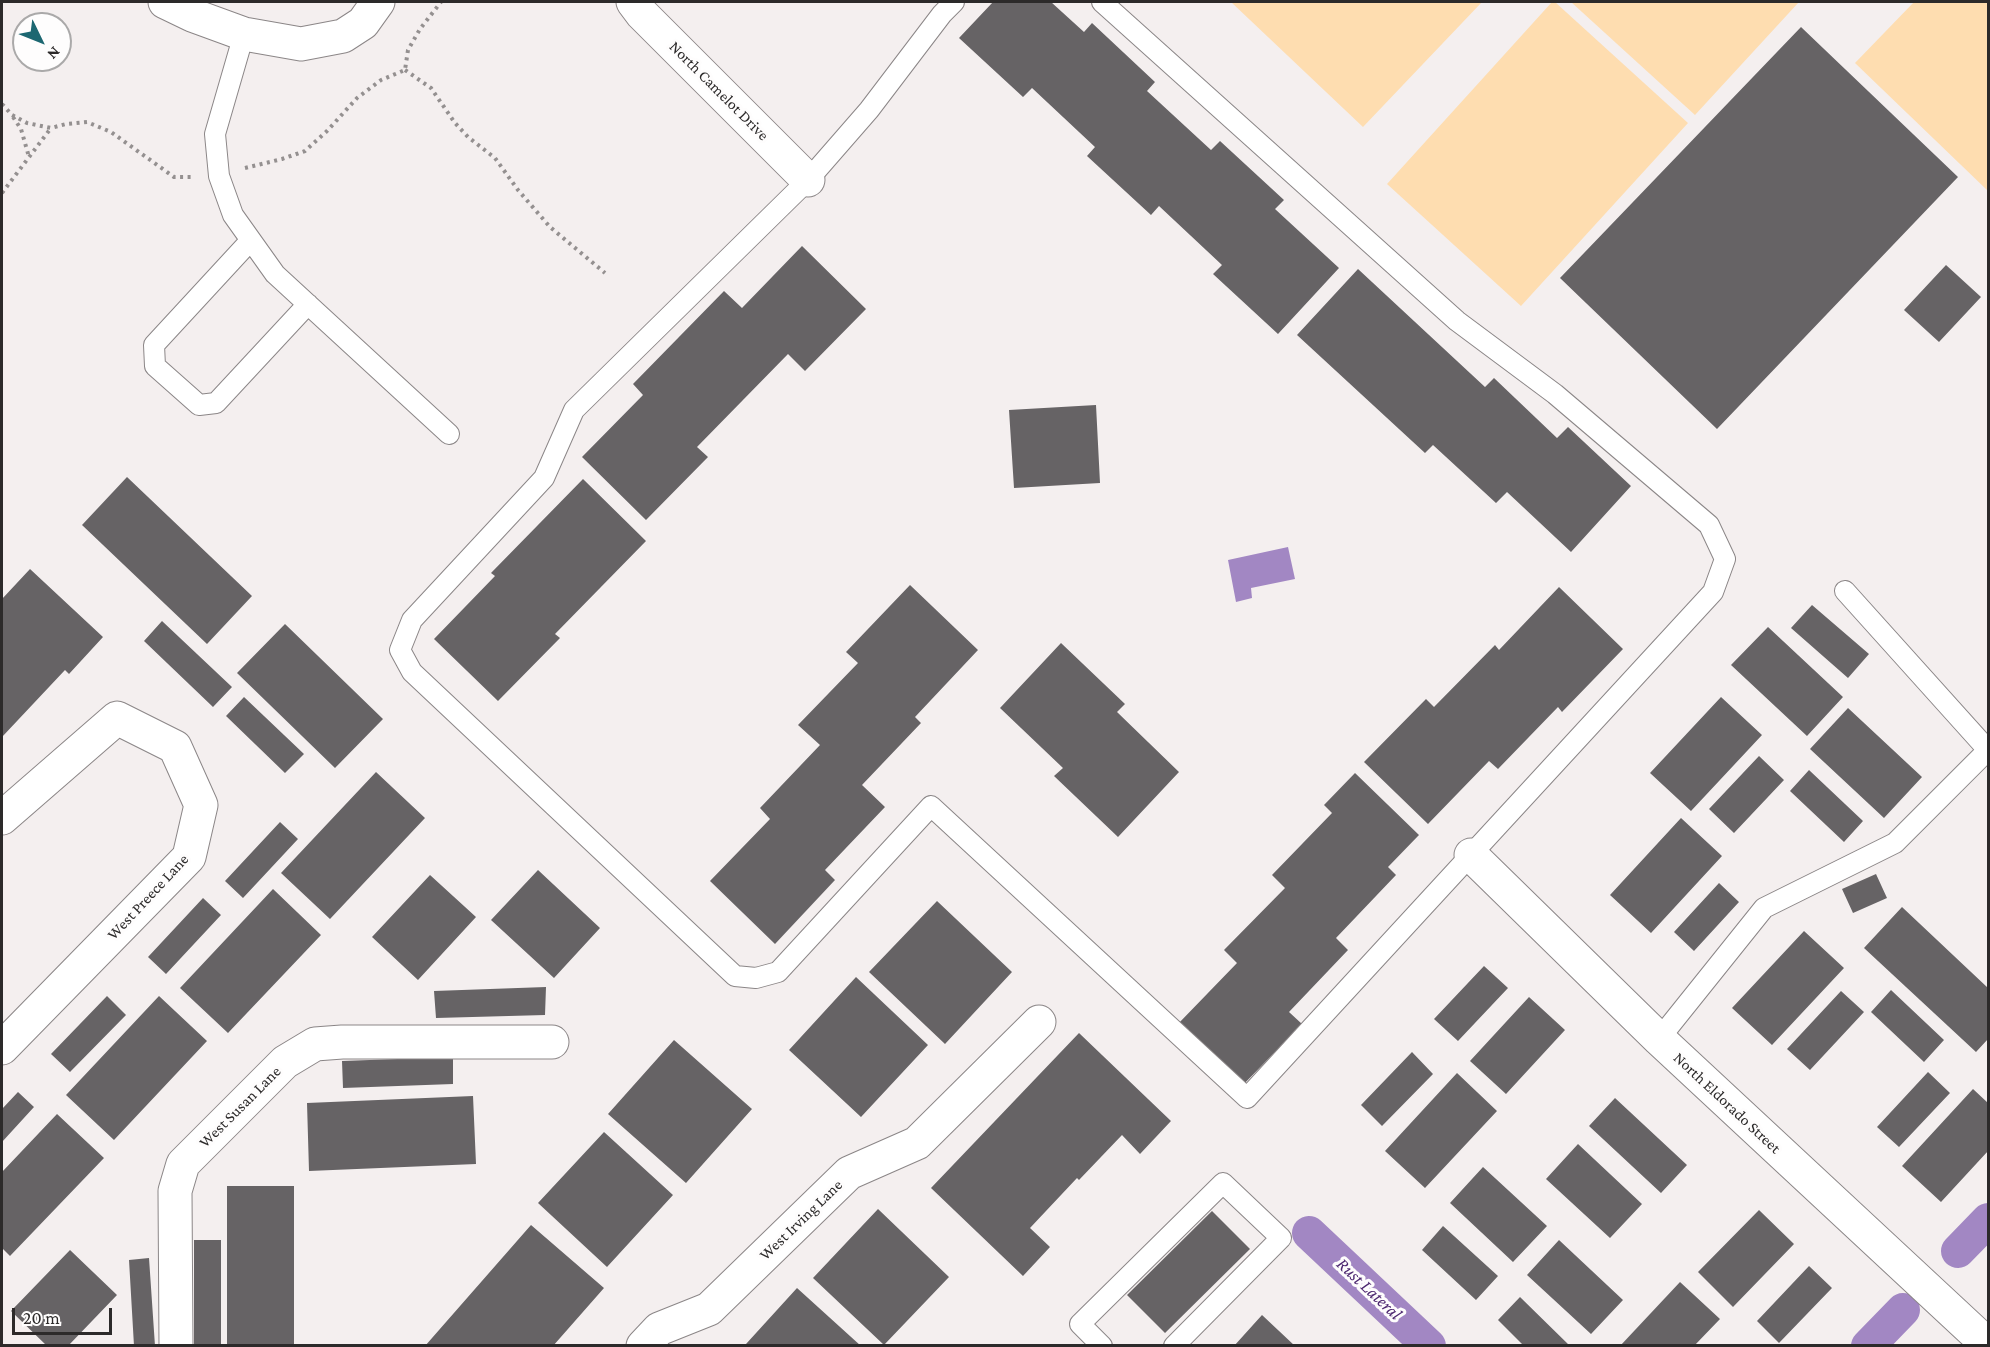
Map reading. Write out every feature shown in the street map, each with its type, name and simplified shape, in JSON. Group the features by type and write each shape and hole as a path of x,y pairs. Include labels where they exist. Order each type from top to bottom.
{"street":[{"path":"165,2 192,15 244,34 302,44 343,36 363,23 378,2"},
{"name":"North Camelot Drive","path":"633,2 642,14 807,180"},
{"name":"West Preece Lane","path":"2,818 117,718 175,747 201,805 189,857 2,1048"},
{"name":"North Eldorado Street","path":"1471,855 1659,1039 1989,1345"},
{"name":"West Irving Lane","path":"643,1346 659,1329 709,1309 849,1173 917,1143 1039,1022"},
{"name":"West Susan Lane","path":"176,1346 175,1191 183,1164 285,1062 315,1044 552,1042"}],"lane":[{"path":"954,2 942,14 869,110 807,180 574,410 544,478 412,620 400,650 412,672 735,976 756,978 778,972 931,806 1247,1098 1713,592 1725,559 1709,525 1554,394 1457,321 1102,2"},
{"path":"244,34 215,134 219,176 233,215 275,274 449,434"},
{"path":"250,241 154,345 155,366 199,405 216,403 308,304"},
{"path":"1659,1039 1764,908 1895,843 1988,750 1845,591"},
{"path":"1102,1346 1080,1324 1223,1183 1281,1238 1174,1346"}],"path":[{"path":"405,70 431,88 455,123 468,137 495,158 518,190 550,227 605,273"},
{"path":"12,115 21,129 29,158"},
{"path":"2,193 51,128"}],"shaded area":[{"path":"1231,2 1482,2 1363,127"},
{"path":"1552,2 1555,2 1688,123 1521,306 1387,184"},
{"path":"1571,2 1799,2 1695,115"},
{"path":"1914,2 1988,2 1987,190 1855,63"},
{"path":"1288,547 1295,579 1251,588 1252,598 1236,602 1228,560"}],"building":[{"path":"993,2 1051,2 1084,32 1092,23 1155,82 1147,91 1211,150 1220,141 1284,200 1275,209 1339,268 1278,334 1213,274 1222,265 1159,206 1151,215 1087,156 1095,147 1032,88 1023,97 959,38"},
{"path":"1801,27 1958,177 1717,429 1560,278"},
{"path":"802,246 866,309 805,371 788,354 697,447 708,457 646,520 582,457 643,395 633,384 724,291 742,308"},
{"path":"1946,265 1981,297 1939,342 1904,310"},
{"path":"1358,269 1485,387 1494,378 1557,438 1568,427 1631,486 1571,552 1507,492 1496,503 1433,445 1425,453 1297,335"},
{"path":"1096,405 1100,483 1014,488 1009,410"},
{"path":"127,477 252,596 207,644 82,525"},
{"path":"583,479 646,541 555,634 560,638 498,701 434,639 495,576 491,573"},
{"path":"30,569 103,637 69,674 65,670 2,737 2,599"},
{"path":"910,585 978,650 915,717 921,723 862,785 885,807 825,870 835,880 775,944 710,881 770,819 760,808 820,745 798,725 858,663 846,652"},
{"path":"1559,587 1623,649 1562,712 1558,707 1498,769 1489,761 1428,824 1364,762 1426,699 1434,707 1495,645 1499,650"},
{"path":"1812,605 1869,654 1848,678 1791,628"},
{"path":"162,621 232,687 213,707 144,641"},
{"path":"285,624 383,719 335,768 237,673"},
{"path":"1768,627 1843,697 1807,736 1731,665"},
{"path":"1061,643 1125,704 1117,712 1179,772 1118,837 1054,776 1063,768 1000,708"},
{"path":"244,697 304,754 285,773 226,716"},
{"path":"1721,697 1762,735 1691,811 1650,773"},
{"path":"1848,708 1922,777 1884,818 1810,749"},
{"path":"1759,756 1784,780 1734,833 1709,809"},
{"path":"1809,770 1863,821 1844,842 1790,791"},
{"path":"376,772 425,818 330,919 281,873"},
{"path":"1355,773 1419,835 1388,867 1396,875 1336,938 1348,950 1289,1012 1302,1024 1241,1087 1177,1025 1237,963 1224,950 1285,888 1272,875 1332,813 1324,805"},
{"path":"1681,818 1722,856 1651,933 1610,895"},
{"path":"280,822 298,839 243,898 225,881"},
{"path":"538,870 600,928 554,978 491,920"},
{"path":"1876,874 1887,898 1853,913 1842,889"},
{"path":"430,875 476,917 418,980 372,937"},
{"path":"1719,883 1739,902 1694,951 1674,932"},
{"path":"273,889 321,935 228,1033 180,988"},
{"path":"203,898 221,915 166,974 148,957"},
{"path":"937,901 1012,972 945,1044 869,972"},
{"path":"1902,907 1988,988 1988,1039 1976,1052 1864,948"},
{"path":"1804,931 1844,968 1772,1045 1732,1008"},
{"path":"1484,966 1508,988 1458,1041 1434,1019"},
{"path":"856,977 928,1045 861,1117 789,1050"},
{"path":"546,987 545,1015 436,1018 434,991"},
{"path":"1891,990 1944,1040 1924,1062 1871,1012"},
{"path":"1841,991 1864,1012 1810,1070 1787,1049"},
{"path":"107,996 126,1015 70,1072 51,1054"},
{"path":"159,996 207,1041 114,1140 66,1095"},
{"path":"1529,997 1565,1030 1506,1094 1470,1061"},
{"path":"1079,1033 1171,1121 1140,1154 1122,1135 1079,1180 1077,1178 1030,1228 1050,1247 1023,1276 931,1188"},
{"path":"674,1040 752,1109 686,1183 608,1114"},
{"path":"1412,1052 1433,1074 1382,1126 1361,1105"},
{"path":"453,1057 453,1084 343,1088 342,1061"},
{"path":"1928,1072 1950,1093 1899,1147 1877,1127"},
{"path":"1457,1073 1497,1111 1425,1188 1385,1151"},
{"path":"1973,1089 1988,1103 1988,1151 1941,1202 1902,1166"},
{"path":"18,1092 34,1107 2,1142 2,1109"},
{"path":"473,1096 476,1164 309,1171 307,1103"},
{"path":"1615,1098 1687,1165 1661,1193 1589,1126"},
{"path":"57,1114 104,1158 10,1256 2,1248 2,1172"},
{"path":"604,1132 673,1195 607,1267 538,1203"},
{"path":"1578,1144 1642,1204 1610,1238 1546,1179"},
{"path":"1483,1167 1547,1226 1513,1262 1450,1203"},
{"path":"227,1186 294,1186 294,1346 227,1346"},
{"path":"878,1209 949,1277 884,1345 813,1278"},
{"path":"1759,1210 1794,1244 1733,1307 1698,1272"},
{"path":"1212,1211 1250,1249 1165,1333 1127,1295"},
{"path":"531,1225 604,1288 553,1346 425,1346"},
{"path":"1443,1226 1498,1276 1476,1300 1422,1250"},
{"path":"194,1240 221,1240 221,1346 194,1346"},
{"path":"1559,1240 1623,1300 1591,1334 1527,1275"},
{"path":"70,1250 117,1295 68,1346 47,1346 11,1311"},
{"path":"149,1258 155,1346 134,1346 129,1260"},
{"path":"1809,1266 1832,1288 1779,1343 1757,1321"},
{"path":"1680,1282 1720,1319 1694,1346 1620,1346"},
{"path":"797,1288 861,1346 746,1344"},
{"path":"1520,1297 1570,1346 1524,1346 1498,1320"},
{"path":"1262,1315 1295,1346 1234,1346"}],"waterway":[{"name":"Rust Lateral","path":"1958,1251 1988,1220"},
{"name":"Rust Lateral","path":"1309,1233 1429,1346"},
{"name":"Rust Lateral","path":"1868,1346 1903,1310"}]}
